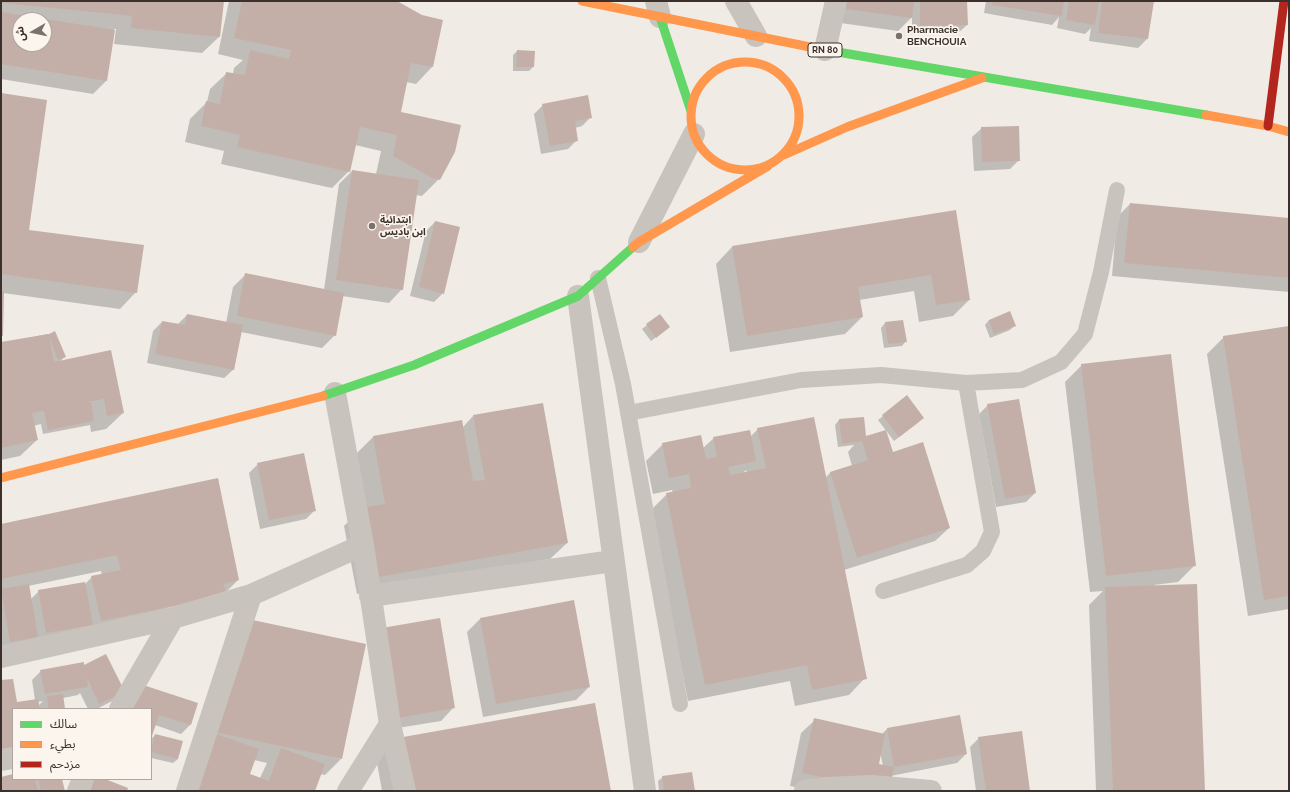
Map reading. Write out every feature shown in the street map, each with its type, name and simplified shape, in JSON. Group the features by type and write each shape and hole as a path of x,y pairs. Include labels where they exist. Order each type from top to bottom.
{"main road":[{"name":"RN 80","path":"582,1 658,9 754,47 825,50 1268,126 1289,132"},
{"path":"1268,126 1284,1"},
{"path":"658,9 691,111 694,134 703,150 716,162 733,169 751,170 768,166"},
{"path":"1,478 335,392 414,365 578,296 639,242 768,166 784,155 794,140 799,121 798,103 790,85 754,47 708,77 696,92 691,111"},
{"path":"723,67 742,62 760,64 777,72"},
{"name":"RN 80","path":"784,155 847,127 982,78"}],"street":[{"path":"736,1 754,47"},
{"path":"825,50 836,1"},
{"path":"639,242 694,134"},
{"path":"578,296 645,791"},
{"path":"335,392 363,545 390,724 405,791"},
{"path":"1,657 173,618 251,595 363,545"},
{"path":"370,596 613,561"},
{"path":"187,791 251,595"},
{"path":"121,708 173,618"},
{"path":"348,791 390,724"},
{"path":"1,760 12,758"},
{"path":"78,791 83,780"},
{"path":"805,791 826,788 872,786 930,791"}],"lane":[{"path":"628,413 801,380 881,375 966,383 1022,380 1062,362 1085,334 1101,272 1117,190"},
{"path":"598,278 628,413 680,704"},
{"path":"883,591 967,565 983,551 992,532 966,383"}],"building":[{"path":"3,1 224,1 220,37 131,28 132,16 3,3"},
{"path":"242,1 397,1 422,15 443,20 433,67 411,63 401,112 461,125 455,152 440,180 432,178 393,156 397,135 360,127 350,172 237,147 240,135 201,126 206,101 220,104 226,72 245,75 250,50 289,59 291,50 234,38"},
{"path":"840,1 914,1 912,18 839,8"},
{"path":"920,1 967,1 968,25 920,26"},
{"path":"993,1 1064,1 1062,16 992,5"},
{"path":"1069,1 1099,1 1095,25 1066,20"},
{"path":"1102,1 1154,1 1148,39 1098,33"},
{"path":"2,12 12,14 12,52 52,52 52,20 115,30 107,81 1,64"},
{"path":"517,50 535,51 534,67 516,67"},
{"path":"1,93 47,100 29,230 144,245 137,293 1,274"},
{"path":"588,95 592,118 575,121 578,141 550,146 542,104"},
{"path":"1019,126 1020,161 982,162 981,127"},
{"path":"352,170 419,180 403,290 336,280"},
{"path":"1130,203 1289,218 1289,278 1124,263"},
{"path":"956,210 970,300 936,305 931,275 858,287 863,317 747,336 732,246"},
{"path":"435,221 460,227 444,294 419,287"},
{"path":"245,273 344,293 336,336 237,316"},
{"path":"1,291 4,291 3,336 1,336"},
{"path":"1010,311 1016,326 994,334 989,320"},
{"path":"187,314 243,325 234,370 155,354 162,321 185,325"},
{"path":"660,314 670,327 656,338 646,324"},
{"path":"903,320 907,342 888,344 885,322"},
{"path":"1289,326 1289,596 1264,600 1223,336"},
{"path":"55,331 66,357 58,360 49,337 54,362 111,350 124,413 107,416 104,399 86,402 91,402 94,421 48,430 44,411 32,413 38,440 1,448 1,342 49,334"},
{"path":"1171,354 1196,566 1106,576 1081,364"},
{"path":"907,395 924,418 899,437 882,415"},
{"path":"1019,399 1036,493 1005,499 987,404"},
{"path":"543,403 568,543 373,578 361,508 385,504 373,436 462,420 473,481 485,480 473,415"},
{"path":"814,417 867,679 812,690 807,665 705,685 666,493 691,488 689,474 669,478 662,443 701,435 706,459 717,457 713,437 750,430 756,461 728,467 730,475 766,468 757,428"},
{"path":"864,417 866,436 886,430 893,452 923,442 950,528 857,558 830,472 868,460 862,441 842,444 839,419"},
{"path":"304,453 316,511 269,520 257,463"},
{"path":"218,478 239,580 224,584 226,595 101,621 91,576 121,570 117,555 1,579 1,524"},
{"path":"85,582 93,625 46,633 38,590"},
{"path":"29,584 38,637 10,642 1,589"},
{"path":"1197,584 1205,791 1113,791 1105,587"},
{"path":"574,600 590,687 496,704 480,618"},
{"path":"243,618 366,644 342,759 215,732"},
{"path":"440,618 455,708 398,718 382,628"},
{"path":"106,654 125,692 99,704 87,678 88,687 45,694 40,670 84,662 84,665"},
{"path":"13,679 17,702 38,699 40,708 12,708 12,749 1,751 1,680"},
{"path":"140,684 198,703 191,725 159,715 152,736 152,708 131,708"},
{"path":"63,694 65,708 48,708 47,696"},
{"path":"595,703 611,791 402,791 392,739"},
{"path":"960,715 967,754 894,767 887,728"},
{"path":"814,718 885,734 879,764 894,767 889,791 802,773"},
{"path":"1022,731 1030,791 986,791 978,737"},
{"path":"155,734 183,741 178,759 152,752"},
{"path":"216,734 259,749 250,774 269,781 281,748 325,764 315,791 197,791"},
{"path":"692,772 695,791 664,791 662,776"},
{"path":"12,774 12,780 35,780 38,791 1,791 1,777"},
{"path":"38,780 62,780 65,791 41,791"},
{"path":"94,780 108,780 128,788 127,791 90,791"}],"traffic: fast":[{"path":"660,17 691,111"},
{"path":"820,49 1206,115"},
{"path":"323,396 414,365 578,296 633,247"}],"traffic: slow":[{"path":"582,1 820,49"},
{"path":"745,62 766,66 783,78 795,95 799,116 795,137 783,154 766,166 745,170 724,166 707,154 695,137 691,116 695,95 707,78 724,66 745,62"},
{"path":"784,155 847,127 982,78"},
{"path":"1206,115 1268,126 1289,132"},
{"path":"633,247 639,242 768,166"},
{"path":"1,478 323,396"}],"traffic: jam":[{"path":"1268,126 1284,1"}],"place":[{"name":"Pharmacie BENCHOUIA","path":"899,36"},
{"name":"ابتدائية ابن باديس","path":"372,226"}]}
